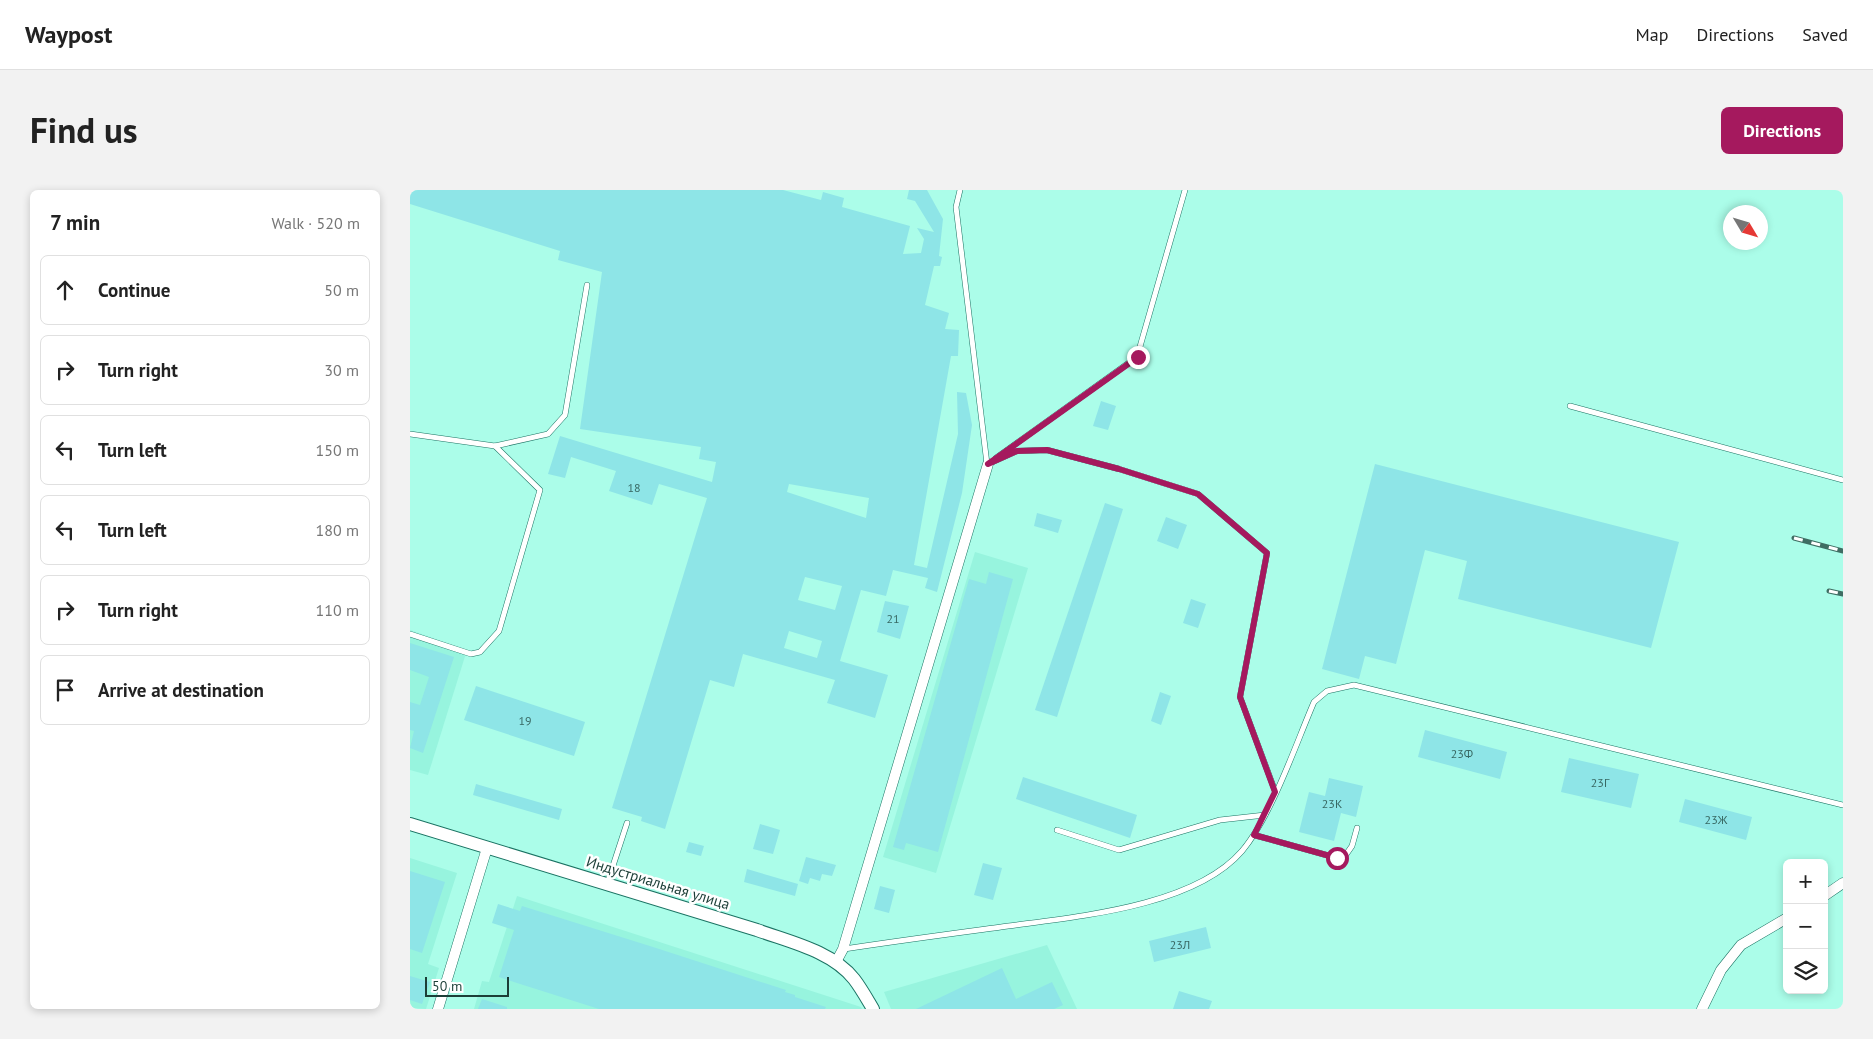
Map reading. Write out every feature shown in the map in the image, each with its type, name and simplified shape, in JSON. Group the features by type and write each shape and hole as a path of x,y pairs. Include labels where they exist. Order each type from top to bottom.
{"street":[{"path":"836,962 844,949 988,464"},
{"name":"Индустриальная улица","path":"410,824 757,930 812,950 836,962 854,978 873,1009"},
{"path":"438,1009 487,848"},
{"path":"1828,893 1843,883"},
{"path":"1702,1009 1722,970 1741,945 1783,920"}],"lane":[{"path":"960,190 956,207 988,464"},
{"path":"988,464 1138,357 1185,190"},
{"path":"410,434 496,446 548,434 565,414 587,285"},
{"path":"1570,406 1843,480"},
{"path":"410,634 470,654 480,652 499,631 540,490 496,446"},
{"path":"988,464 1017,451 1047,450 1128,471 1198,494 1267,553 1240,697 1275,792"},
{"path":"844,949 1122,910 1195,885 1228,865 1254,835 1265,815 1314,702 1327,691 1354,685 1843,805"},
{"path":"1057,830 1119,850 1220,820 1265,815"},
{"path":"607,885 627,823"},
{"path":"1254,835 1337,858 1345,856 1352,846 1356,828"}],"shaded area":[{"path":"975,552 1028,568 936,873 883,857"},
{"path":"410,630 467,650 428,775 410,770"},
{"path":"410,858 457,873 428,964 439,968 426,1009 410,1008"},
{"path":"517,896 861,1007 862,1009 474,1009 482,981 489,982"},
{"path":"1047,945 1077,1009 891,1009 884,992"}],"building":[{"path":"410,190 783,190 821,200 823,192 844,198 842,207 910,226 903,254 921,253 924,239 917,228 934,232 915,201 907,199 909,190 927,190 943,219 939,256 942,257 940,266 934,266 925,305 949,313 945,329 959,330 958,356 951,356 914,565 927,568 958,434 957,392 966,393 972,425 962,493 937,592 925,588 928,578 893,570 886,596 861,590 840,661 888,675 875,718 827,703 835,680 743,654 734,687 710,680 665,829 641,821 642,817 612,808 707,498 659,484 652,505 609,491 616,471 571,457 565,478 548,474 560,436 712,482 716,462 699,459 701,447 580,429 602,272 558,260 560,251 410,204","holes":["789,484 869,498 866,518 787,492","805,577 842,586 835,610 798,600","789,631 822,641 817,658 784,648"]},
{"path":"1101,401 1116,406 1108,430 1093,426"},
{"path":"1375,464 1679,542 1651,648 1458,599 1467,561 1425,550 1396,664 1365,656 1359,679 1322,669"},
{"path":"1105,503 1123,509 1057,717 1035,710"},
{"path":"1037,513 1062,520 1058,533 1034,526"},
{"path":"1166,517 1187,525 1178,549 1157,541"},
{"path":"989,572 1013,579 938,852 906,843 904,850 893,847 969,579 986,584"},
{"path":"1191,599 1206,604 1198,628 1183,623"},
{"path":"885,601 909,606 900,639 877,632"},
{"path":"410,643 454,657 423,753 410,748 414,731 410,730 410,702 420,705 429,677 410,670"},
{"path":"476,686 585,722 574,756 464,720"},
{"path":"1160,692 1171,696 1161,725 1151,721"},
{"path":"1425,730 1507,752 1500,779 1418,757"},
{"path":"1569,758 1639,774 1631,808 1561,792"},
{"path":"1023,777 1137,815 1130,838 1016,799"},
{"path":"1329,778 1363,786 1356,817 1341,813 1334,841 1299,832 1309,792 1325,796"},
{"path":"476,784 562,809 559,820 473,795"},
{"path":"1685,799 1752,817 1746,840 1679,822"},
{"path":"760,824 780,830 773,854 753,849"},
{"path":"689,842 704,846 701,856 686,852"},
{"path":"806,857 836,865 832,876 822,874 820,881 810,878 808,884 799,881"},
{"path":"983,863 1002,868 993,900 974,895"},
{"path":"747,869 798,884 795,896 744,882"},
{"path":"410,871 445,882 422,953 410,949"},
{"path":"880,886 895,890 889,913 874,909"},
{"path":"498,904 520,911 522,906 653,947 786,990 785,992 795,995 795,997 826,1007 825,1009 599,1009 499,977 514,930 492,923"},
{"path":"1206,927 1211,948 1154,962 1149,941"},
{"path":"1002,968 1016,999 1052,982 1063,1005 1054,1009 916,1009"},
{"path":"410,976 430,982 422,1004 410,1000"},
{"path":"1179,991 1212,1001 1209,1009 1173,1009"},
{"path":"482,999 507,1007 507,1009 478,1009"}],"railway":[{"path":"1794,538 1843,551"},
{"path":"1829,591 1843,594"}],"route":[{"path":"1138,357 988,464 1017,451 1047,450 1119,469 1198,494 1267,553 1240,697 1275,792 1254,835 1337,858"}]}
